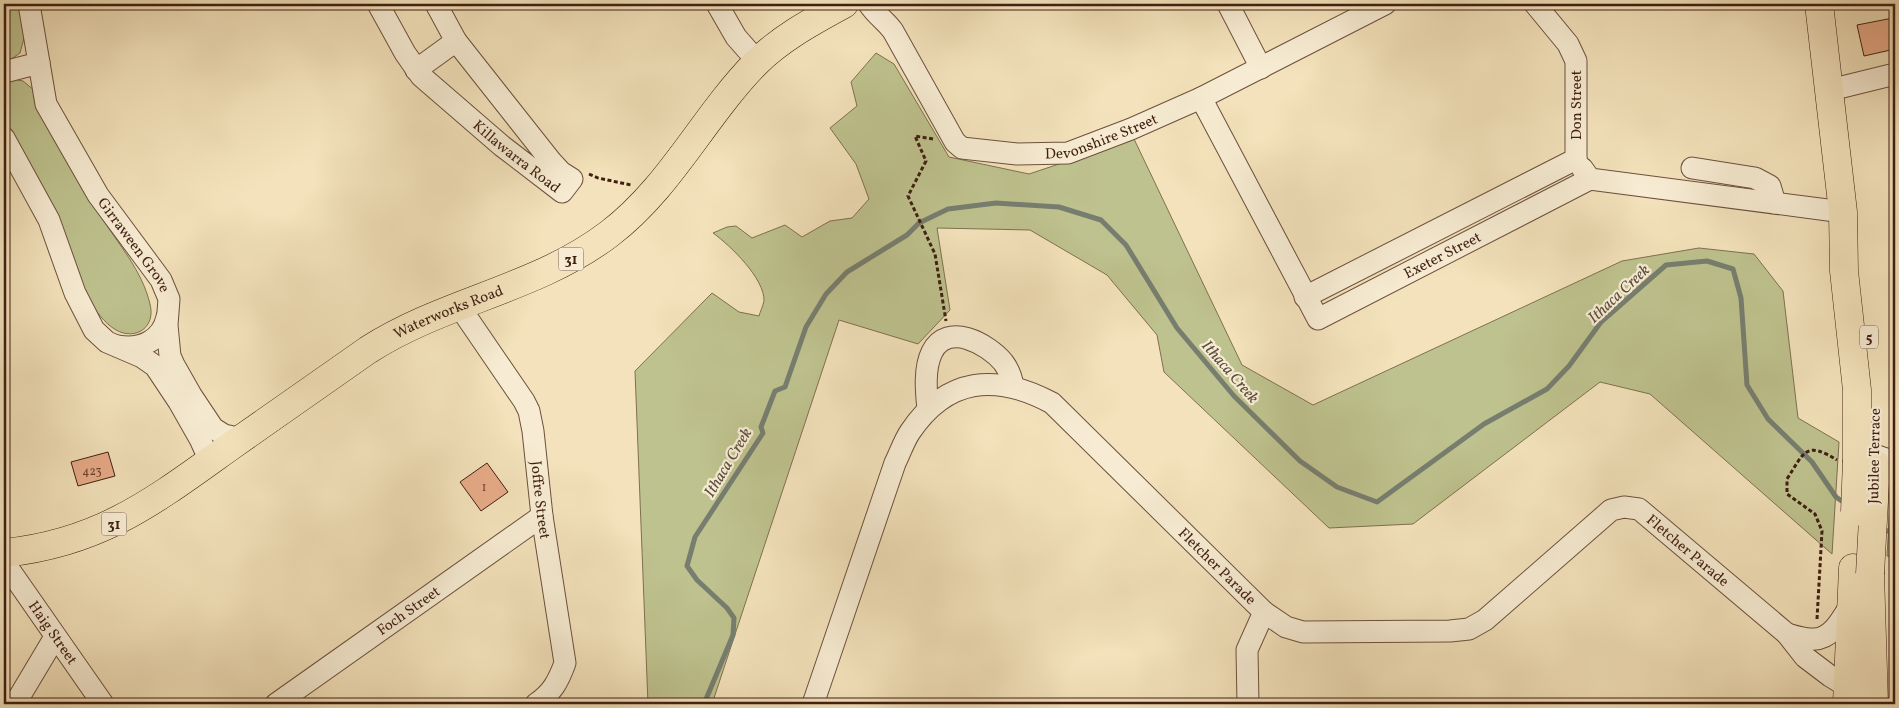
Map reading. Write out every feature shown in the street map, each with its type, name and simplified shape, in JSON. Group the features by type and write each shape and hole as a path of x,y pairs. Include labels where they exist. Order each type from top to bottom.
{"main road":[{"name":"Waterworks Road","path":"4,554 74,540 112,524 147,505 382,341 408,326 555,267 593,246 623,223 648,199 734,88 758,62 794,33 844,4"},
{"name":"Jubilee Terrace","path":"1819,4 1843,212 1844,271 1857,390 1876,461 1861,571 1851,604 1848,696"},
{"name":"Jubilee Terrace","path":"1861,571 1874,704"}],"street":[{"name":"Girraween Grove","path":"30,4 46,104 98,195 161,280 168,295 170,356 200,439 210,461"},
{"name":"Killawarra Road","path":"378,4 416,70 438,93 523,163 562,192 572,179 565,175 550,160 456,41 436,4"},
{"path":"717,4 736,36 758,62"},
{"path":"869,4 893,31 955,142"},
{"path":"1228,4 1261,68"},
{"name":"Devonshire Street","path":"955,142 962,148 1017,154 1068,153 1131,129 1201,98 1385,4"},
{"name":"Don Street","path":"1535,4 1568,44 1576,61 1576,159"},
{"path":"416,70 456,41"},
{"path":"4,72 39,63"},
{"path":"1830,90 1895,74"},
{"name":"Exeter Street","path":"1201,98 1318,319 1590,180"},
{"name":"Girraween Grove","path":"4,138 49,220 81,306 94,330 107,342 155,366 215,430 227,436 242,439"},
{"path":"523,163 532,151 534,145 532,138"},
{"path":"1576,159 1590,180 1843,212"},
{"name":"Exeter Street","path":"1305,297 1576,159"},
{"path":"1692,168 1755,178 1770,186 1775,203"},
{"name":"Joffre Street","path":"460,306 529,410 542,516 565,663 558,682 536,704"},
{"path":"107,342 127,347 150,342 162,331 168,314"},
{"path":"928,409 926,388 932,351 938,343 948,338 963,337 977,341 990,350 1003,362 1011,376 1013,387"},
{"name":"Fletcher Parade","path":"813,704 895,463 909,433 928,409 945,396 965,388 985,384 1013,387 1037,395 1052,403 1264,612 1286,627 1303,632 1450,632 1469,629 1485,620 1612,510 1624,507 1639,509 1787,634 1805,657 1830,676 1848,696"},
{"name":"Foch Street","path":"276,704 542,516"},
{"name":"Haig Street","path":"4,562 54,637 103,704"},
{"name":"Fletcher Parade","path":"1787,634 1813,640 1829,634 1851,604"},
{"path":"1248,704 1247,650 1264,612"},
{"path":"15,704 54,637"}],"path":[{"path":"948,338 935,254 908,196 926,161 915,136 955,142"},
{"path":"565,175 571,166 598,178 631,185"},
{"path":"1804,453 1787,479 1787,494 1815,514 1822,531 1819,611 1817,620 1812,623"}],"green space":[{"path":"4,4 24,4 24,38 20,53 10,60 4,59"},
{"path":"876,53 894,64 949,157 1029,174 1134,139 1242,365 1313,405 1622,261 1699,248 1754,254 1783,291 1798,418 1839,442 1832,554 1650,394 1600,382 1413,524 1329,528 1164,372 1157,335 1107,275 1030,230 937,228 950,310 918,344 839,320 712,704 648,704 635,371 712,293 739,312 759,316 764,301 759,283 737,254 713,233 727,227 736,226 752,238 785,225 802,237 830,221 852,218 869,199 856,164 830,128 857,106 851,82"},
{"path":"13,79 23,81 35,91 94,206 129,258 141,280 151,312 150,319 143,330 131,334 116,330 100,316 88,299 9,136 4,117 4,83"},
{"path":"1895,479 1895,557 1887,556 1891,489"}],"building":[{"path":"1893,18 1895,49 1864,56 1857,25"},
{"path":"108,452 115,476 78,486 71,462"},
{"path":"487,463 508,492 481,511 460,482"}],"waterway":[{"name":"Ithaca Creek","path":"704,704 733,635 734,618 727,608 697,580 687,566 695,537 763,433 761,427 775,391 785,387 806,327 826,294 847,272 907,235 919,223 948,209 996,203 1059,207 1101,220 1126,245 1177,328 1234,396 1300,461 1337,487 1377,502 1484,424 1547,389 1569,366 1601,322 1666,265 1707,261 1733,269 1741,298 1747,385 1768,419 1812,462 1836,497 1846,504"},
{"name":"Ithaca Creek","path":"1881,529 1895,533"}]}
